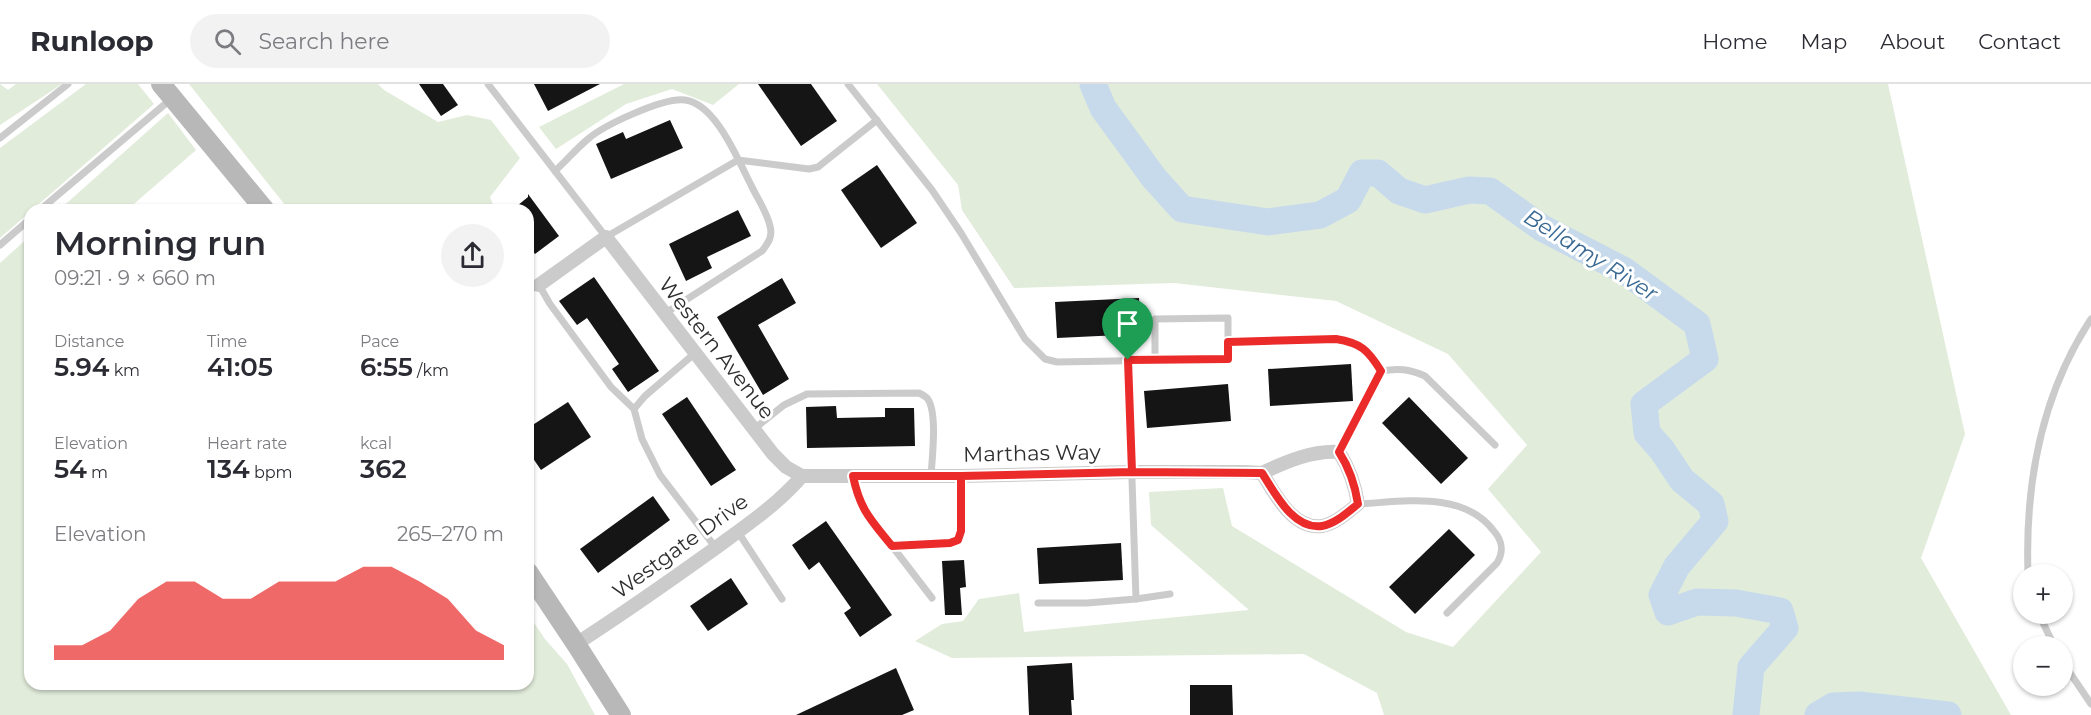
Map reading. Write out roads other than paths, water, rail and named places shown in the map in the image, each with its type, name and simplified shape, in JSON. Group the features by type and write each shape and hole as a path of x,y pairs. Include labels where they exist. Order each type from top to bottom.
{"main road":[{"path":"167,91 260,204"},
{"path":"534,581 621,715"}],"street":[{"path":"534,287 606,237"},
{"name":"Western Avenue","path":"606,237 772,454 786,467 802,476"},
{"name":"Marthas Way","path":"802,476 961,476 1132,472 1262,473 1313,454 1327,451 1339,452"},
{"path":"1262,473 1289,512 1300,521 1312,526 1323,526 1333,522 1358,504 1349,467 1339,452"},
{"name":"Westgate Drive","path":"576,644 738,532 787,494 802,476"}],"lane":[{"path":"0,138 68,84"},
{"path":"489,84 606,237 738,160 809,169 818,167 877,120"},
{"path":"848,84 932,190 1026,339 1045,359 1057,362 1228,359 1228,318 1155,319 1155,360"},
{"path":"46,204 167,91"},
{"path":"555,171 596,133 669,100 687,100 702,108 725,135 766,215 771,235 762,251 664,314"},
{"path":"0,245 24,224"},
{"path":"534,289 550,304 611,387 634,410 642,439 660,475 716,548"},
{"path":"2028,564 2027,535 2031,482 2040,436 2067,358 2091,319"},
{"path":"1228,342 1336,339 1351,341 1362,346 1381,371"},
{"path":"634,410 645,396 694,354"},
{"path":"1128,360 1136,599"},
{"path":"1381,371 1397,368 1411,370 1425,376 1495,445"},
{"path":"1339,452 1381,371"},
{"path":"754,429 784,405 807,394 919,393 926,397 931,405 933,417 931,476"},
{"path":"853,476 858,498 865,513 932,598"},
{"path":"892,546 950,543 958,540 961,531 961,476"},
{"path":"1358,504 1415,501 1444,503 1473,511 1497,534 1502,543 1502,554 1497,563 1447,613"},
{"path":"738,532 782,599"},
{"path":"1038,603 1087,603 1170,594"},
{"path":"2073,677 2091,704"}],"waterway":[{"name":"Bellamy River","path":"1093,84 1103,108 1154,178 1182,209 1268,222 1320,215 1348,200 1362,173 1378,173 1399,191 1425,200 1469,190 1490,191 1542,228 1625,271 1697,324 1705,359 1644,404 1647,433 1662,450 1682,480 1711,504 1715,521 1677,566 1662,595 1668,612 1697,602 1736,603 1780,611 1785,628 1751,667 1746,715"},
{"name":"Bellamy River","path":"1818,715 1833,706 1859,705 1948,715"}]}
